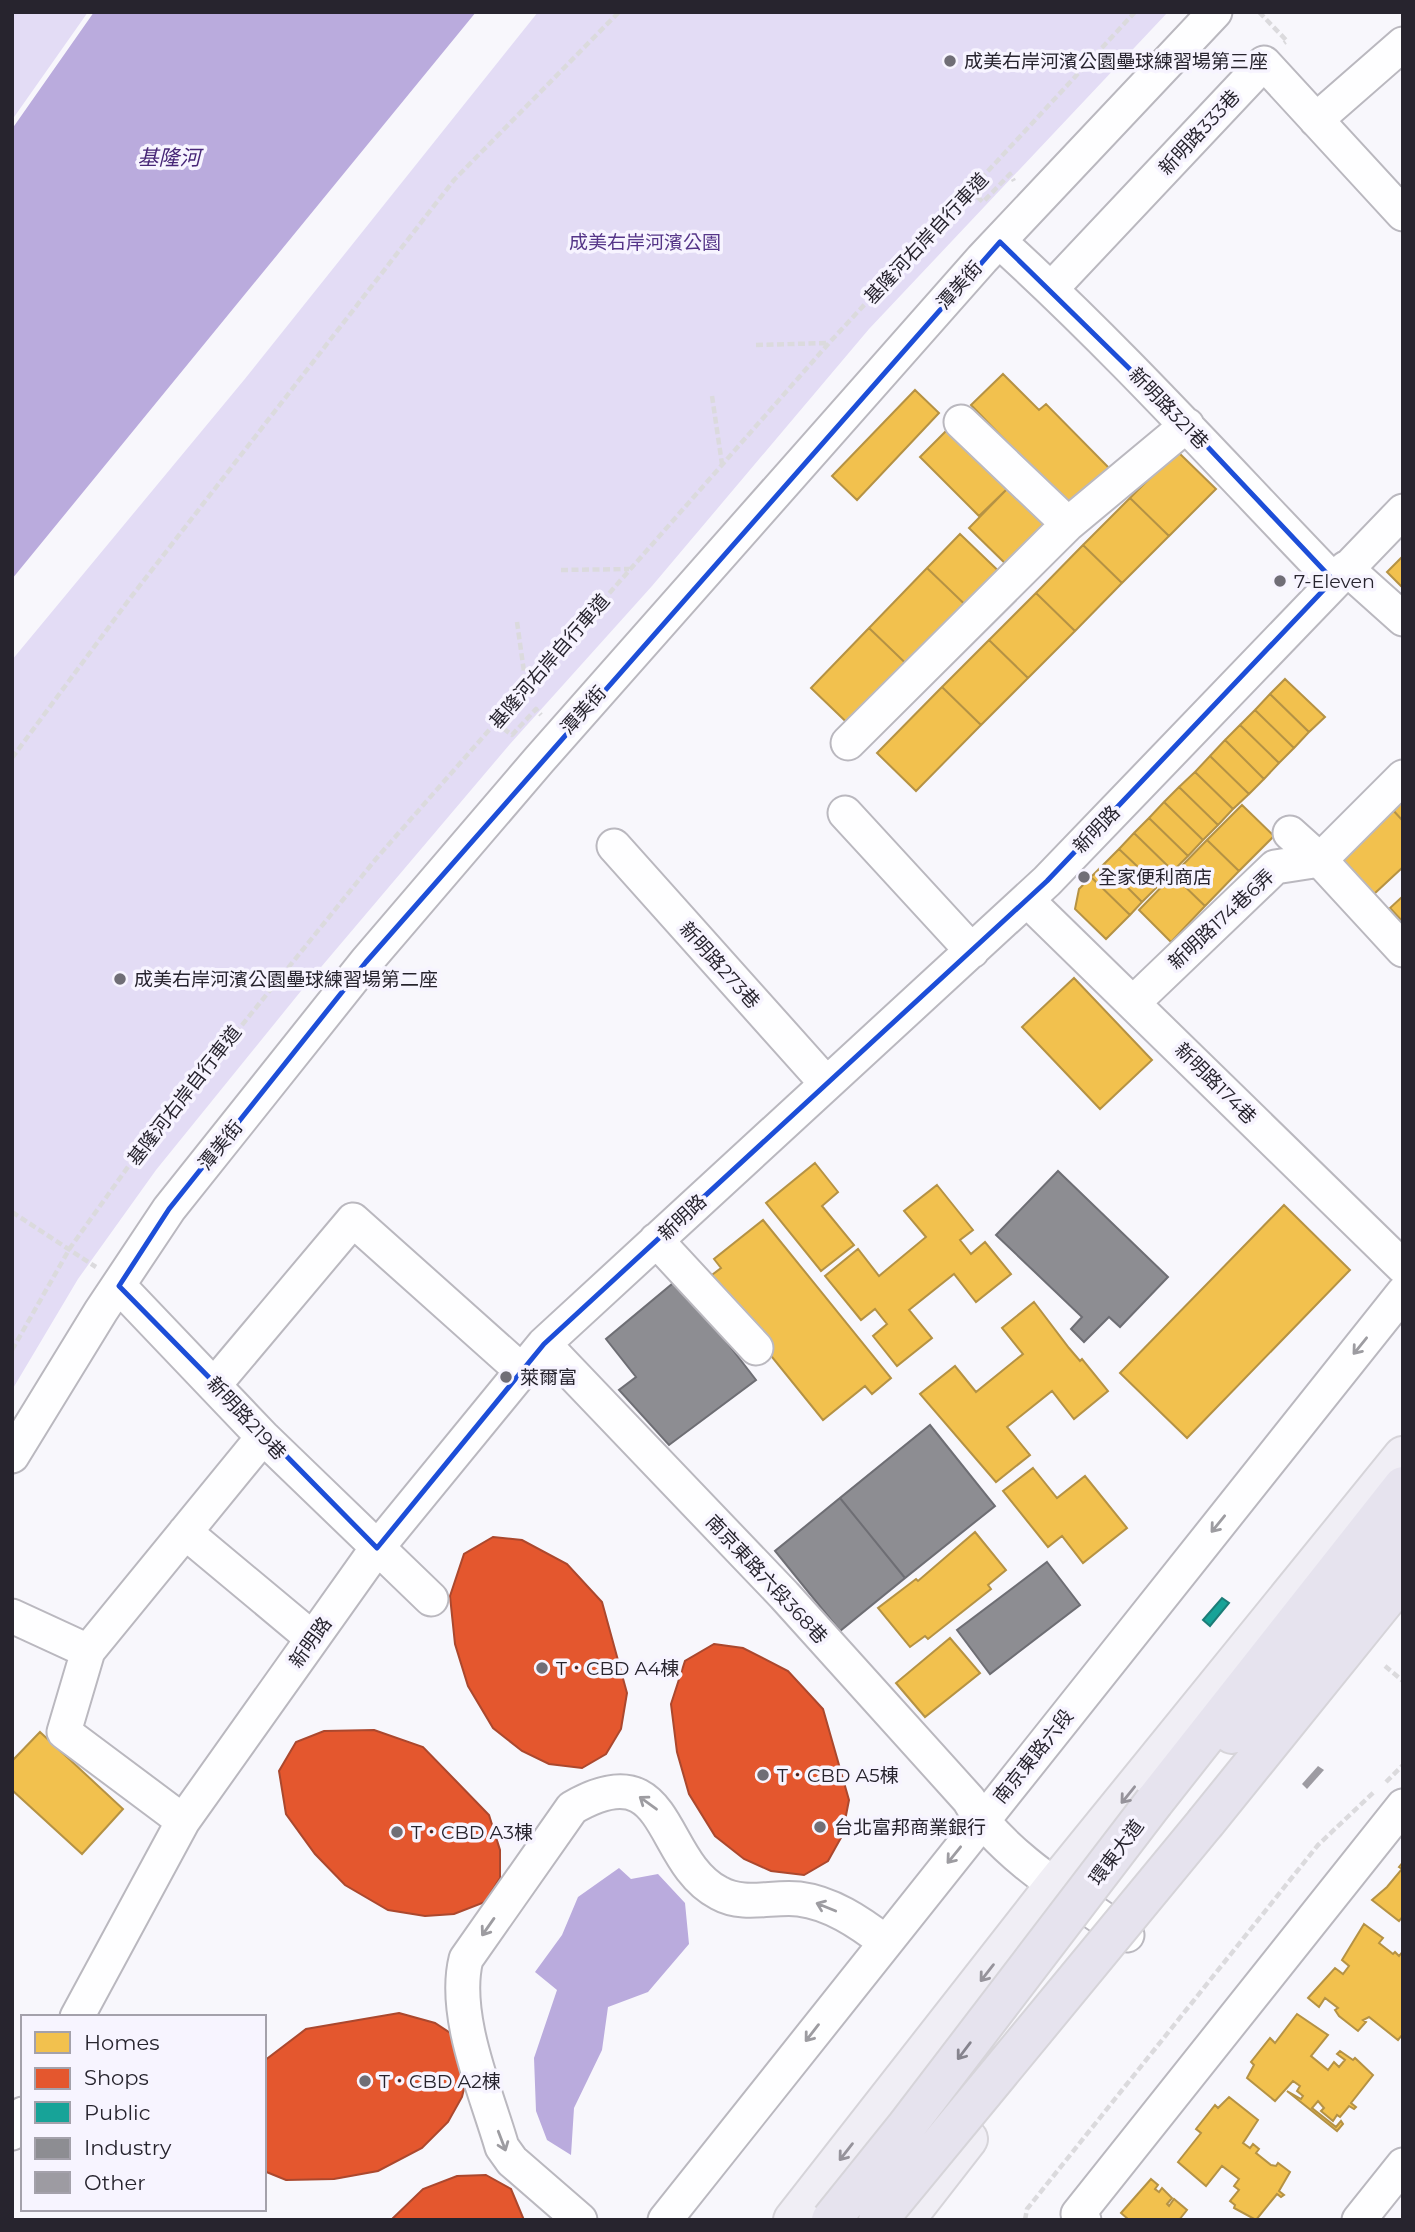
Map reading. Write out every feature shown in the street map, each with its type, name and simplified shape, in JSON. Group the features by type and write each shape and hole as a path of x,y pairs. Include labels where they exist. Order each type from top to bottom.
{"highway":[{"name":"環東大道","path":"831,2220 905,2128 1154,1802 1403,1486"},
{"path":"1154,1802 1257,1711 1403,1530"},
{"path":"878,2220 1403,1578"},
{"path":"1206,1822 1257,1711"}],"main road":[{"path":"793,2220 1055,1885 1403,1456"},
{"path":"905,2220 1127,1935 1403,1598"}],"street":[{"name":"潭美街","path":"12,1456 169,1209 366,962 539,760 999,242 1214,12"},
{"path":"1316,120 1403,44"},
{"name":"新明路333巷","path":"1051,289 1264,63 1403,214"},
{"name":"新明路321巷","path":"999,242 1051,289 1340,574 1403,619"},
{"path":"961,422 1068,524"},
{"path":"848,743 1068,524 1187,425"},
{"name":"新明路","path":"78,2015 183,1821 377,1548 544,1344 1027,900 1403,511"},
{"path":"1320,860 1403,777"},
{"path":"845,814 972,951"},
{"path":"1290,833 1320,860 1403,950"},
{"name":"新明路273巷","path":"614,846 826,1083"},
{"name":"新明路174巷6弄","path":"1134,1002 1275,867 1320,860"},
{"name":"新明路174巷","path":"1027,900 1403,1267"},
{"path":"215,1384 353,1220 522,1371"},
{"path":"656,1240 756,1348"},
{"name":"新明路219巷","path":"119,1286 263,1437 431,1599"},
{"name":"南京東路六段","path":"665,2220 884,1941 1403,1293"},
{"name":"南京東路六段368巷","path":"544,1344 784,1595 969,1800 980,1822 1055,1885 1127,1935"},
{"path":"183,1821 64,1732 88,1651 263,1437"},
{"path":"185,1532 312,1638"},
{"path":"12,1616 88,1651"},
{"path":"580,2220 512,2161 502,2147 465,2020 461,1978 466,1959 572,1808 594,1796 622,1793 637,1796 658,1810 685,1865 719,1893 754,1901 796,1899 824,1904 884,1941"},
{"path":"1081,2217 1403,1806"},
{"path":"12,2133 21,2117"},
{"path":"1359,2220 1403,2165"}],"path":[{"path":"12,758 140,586 454,180 618,12"},
{"name":"基隆河右岸自行車道","path":"12,1350 70,1248 130,1164 285,969 495,722 828,343 1135,12"},
{"path":"970,190 984,202 1010,174 1016,180"},
{"path":"755,345 828,343"},
{"path":"712,396 722,465"},
{"path":"561,570 630,569"},
{"path":"517,622 526,687"},
{"path":"495,722 512,735 536,709 542,713"},
{"path":"12,1212 70,1248"},
{"path":"1385,1666 1403,1681"},
{"path":"1025,2220 1027,2209 1318,1845 1403,1765"}],"highlighted area":[{"path":"1000,242 1187,425 1333,580 1047,881 544,1344 377,1548 119,1286 169,1209 366,962"}],"green space":[{"path":"12,12 88,12 12,120"},
{"name":"成美右岸河濱公園","path":"538,12 1168,12 869,329 652,586 510,744 305,986 156,1170 78,1279 12,1390 12,660 244,380"}],"water":[{"name":"基隆河","path":"94,12 476,12 12,579 12,129"},
{"path":"619,1868 631,1879 658,1874 685,1903 689,1944 648,1992 608,2007 602,2050 574,2108 571,2155 547,2140 536,2111 534,2058 557,1990 535,1972 562,1935 578,1897"}],"building: Homes":[{"path":"1003,374 1039,410 1046,404 1111,470 1078,502 1066,503 971,405"},
{"path":"915,390 939,413 857,500 832,476"},
{"path":"949,428 1008,488 979,516 920,457"},
{"path":"1177,451 1216,489 1169,536 1130,498"},
{"path":"1008,488 1053,532 1014,572 969,528"},
{"path":"1130,498 1169,536 1122,583 1083,545"},
{"path":"960,534 1011,583 978,617 927,568"},
{"path":"1083,545 1122,583 1075,631 1036,593"},
{"path":"1403,556 1403,588 1387,572"},
{"path":"927,568 978,617 920,677 869,628"},
{"path":"1036,593 1075,631 1028,678 989,640"},
{"path":"869,628 920,677 863,738 811,688"},
{"path":"989,640 1028,678 981,725 942,687"},
{"path":"1285,679 1325,717 1309,732 1270,694"},
{"path":"942,687 981,725 916,791 877,753"},
{"path":"1270,694 1309,732 1294,748 1255,710"},
{"path":"1255,710 1294,748 1279,763 1240,725"},
{"path":"1240,725 1279,763 1264,779 1225,740"},
{"path":"1225,740 1264,779 1249,794 1210,756"},
{"path":"1210,756 1249,794 1233,809 1195,772"},
{"path":"1195,772 1233,809 1218,825 1179,787"},
{"path":"1179,787 1218,825 1203,840 1164,802"},
{"path":"1403,797 1403,821 1391,808"},
{"path":"1164,802 1203,840 1188,856 1149,818"},
{"path":"1242,805 1274,836 1239,871 1207,840"},
{"path":"1391,808 1403,821 1403,867 1374,894 1339,856"},
{"path":"1149,818 1188,856 1173,871 1134,833"},
{"path":"1134,833 1173,871 1158,886 1119,849"},
{"path":"1207,840 1239,871 1205,906 1173,875"},
{"path":"1119,849 1158,886 1142,902 1104,864"},
{"path":"1104,864 1142,902 1130,915 1091,877"},
{"path":"1173,875 1205,906 1171,942 1139,910"},
{"path":"1091,877 1130,915 1106,939 1075,909 1079,889"},
{"path":"1403,896 1403,922 1390,908"},
{"path":"1074,978 1152,1060 1100,1109 1022,1027"},
{"path":"815,1163 838,1192 822,1206 854,1245 821,1271 766,1203"},
{"path":"937,1185 973,1230 960,1240 971,1254 985,1242 1011,1274 976,1302 954,1274 909,1310 932,1338 897,1366 873,1336 887,1324 875,1309 861,1320 825,1276 858,1249 879,1276 926,1237 904,1211"},
{"path":"1284,1205 1350,1270 1187,1438 1120,1373"},
{"path":"763,1220 891,1378 872,1394 865,1386 823,1420 708,1278 721,1268 714,1259"},
{"path":"1034,1302 1069,1348 1080,1361 1082,1359 1108,1391 1074,1419 1052,1391 1007,1427 1030,1455 996,1482 920,1394 955,1366 976,1392 1023,1354 1002,1328"},
{"path":"1033,1468 1057,1498 1085,1476 1127,1528 1083,1563 1062,1536 1048,1547 1003,1491"},
{"path":"975,1532 1006,1570 988,1585 991,1589 928,1639 925,1636 910,1647 878,1608 916,1579 918,1581"},
{"path":"950,1638 980,1673 925,1717 896,1683"},
{"path":"40,1732 123,1809 82,1854 12,1790 12,1761"},
{"path":"1403,1862 1403,1916 1399,1921 1372,1900 1402,1869 1399,1867"},
{"path":"1364,1924 1383,1938 1379,1943 1393,1954 1395,1952 1399,1956 1403,1951 1403,2034 1398,2040 1369,2017 1363,2020 1366,2022 1358,2031 1339,2016 1335,2010 1338,2008 1325,1998 1319,2007 1308,1998 1335,1968 1343,1974 1349,1966 1342,1960"},
{"path":"1297,2014 1328,2035 1311,2056 1328,2070 1334,2062 1339,2067 1345,2060 1337,2054 1340,2051 1353,2060 1355,2058 1373,2075 1351,2103 1356,2107 1354,2109 1349,2106 1333,2121 1321,2111 1324,2108 1318,2101 1312,2108 1336,2127 1341,2121 1343,2124 1337,2131 1287,2091 1301,2099 1303,2096 1297,2091 1300,2086 1293,2081 1275,2101 1247,2078 1254,2065 1251,2062 1270,2038 1275,2043"},
{"path":"1229,2097 1258,2120 1243,2143 1250,2148 1253,2144 1259,2149 1256,2153 1271,2165 1276,2166 1278,2163 1290,2172 1279,2191 1284,2195 1281,2197 1277,2194 1256,2220 1234,2208 1235,2205 1230,2201 1239,2190 1234,2186 1239,2179 1222,2166 1206,2186 1178,2162 1201,2133 1196,2129 1215,2105 1218,2108"},
{"path":"1151,2179 1158,2185 1155,2189 1159,2192 1162,2188 1172,2198 1167,2204 1169,2206 1174,2199 1187,2210 1179,2220 1129,2220 1121,2213"}],"building: Shops":[{"name":"T．CBD A4棟","path":"493,1537 522,1540 567,1564 602,1602 627,1693 621,1729 606,1754 582,1768 549,1764 522,1751 493,1728 468,1686 455,1644 450,1596 464,1554"},
{"name":"T．CBD A5棟","path":"714,1644 743,1648 788,1671 823,1709 849,1800 842,1836 828,1861 804,1875 771,1871 744,1859 715,1836 689,1794 677,1752 671,1704 685,1661"},
{"name":"T．CBD A3棟","path":"374,1730 423,1747 489,1815 500,1850 500,1878 485,1902 454,1914 425,1916 388,1910 345,1885 315,1854 286,1814 279,1771 296,1742 324,1731"},
{"name":"T．CBD A2棟","path":"399,2013 435,2023 458,2038 470,2065 462,2097 448,2122 422,2148 378,2171 334,2179 286,2180 266,2172 266,2059 306,2029"},
{"path":"486,2175 511,2189 524,2220 391,2220 423,2189 457,2176"}],"building: Public":[{"path":"1222,1598 1229,1603 1210,1626 1203,1620"}],"building: Industry":[{"path":"1058,1171 1168,1277 1120,1327 1109,1317 1084,1342 1071,1329 1082,1317 996,1235"},
{"path":"678,1279 756,1380 669,1445 619,1390 636,1377 606,1339"},
{"path":"930,1425 995,1506 905,1578 840,1498"},
{"path":"840,1498 905,1578 840,1631 775,1551"},
{"path":"1047,1562 1080,1605 990,1674 957,1630"}],"building: Other":[{"path":"1318,1766 1324,1770 1307,1789 1302,1784"}],"place":[{"name":"成美右岸河濱公園壘球練習場第三座","path":"950,61"},
{"name":"7-Eleven","path":"1280,581"},
{"name":"全家便利商店","path":"1084,877"},
{"name":"成美右岸河濱公園壘球練習場第二座","path":"120,979"},
{"name":"萊爾富","path":"506,1377"},
{"name":"T．CBD A4棟","path":"542,1668"},
{"name":"T．CBD A5棟","path":"763,1775"},
{"name":"台北富邦商業銀行","path":"820,1827"},
{"name":"T．CBD A3棟","path":"397,1832"},
{"name":"T．CBD A2棟","path":"365,2081"}]}
